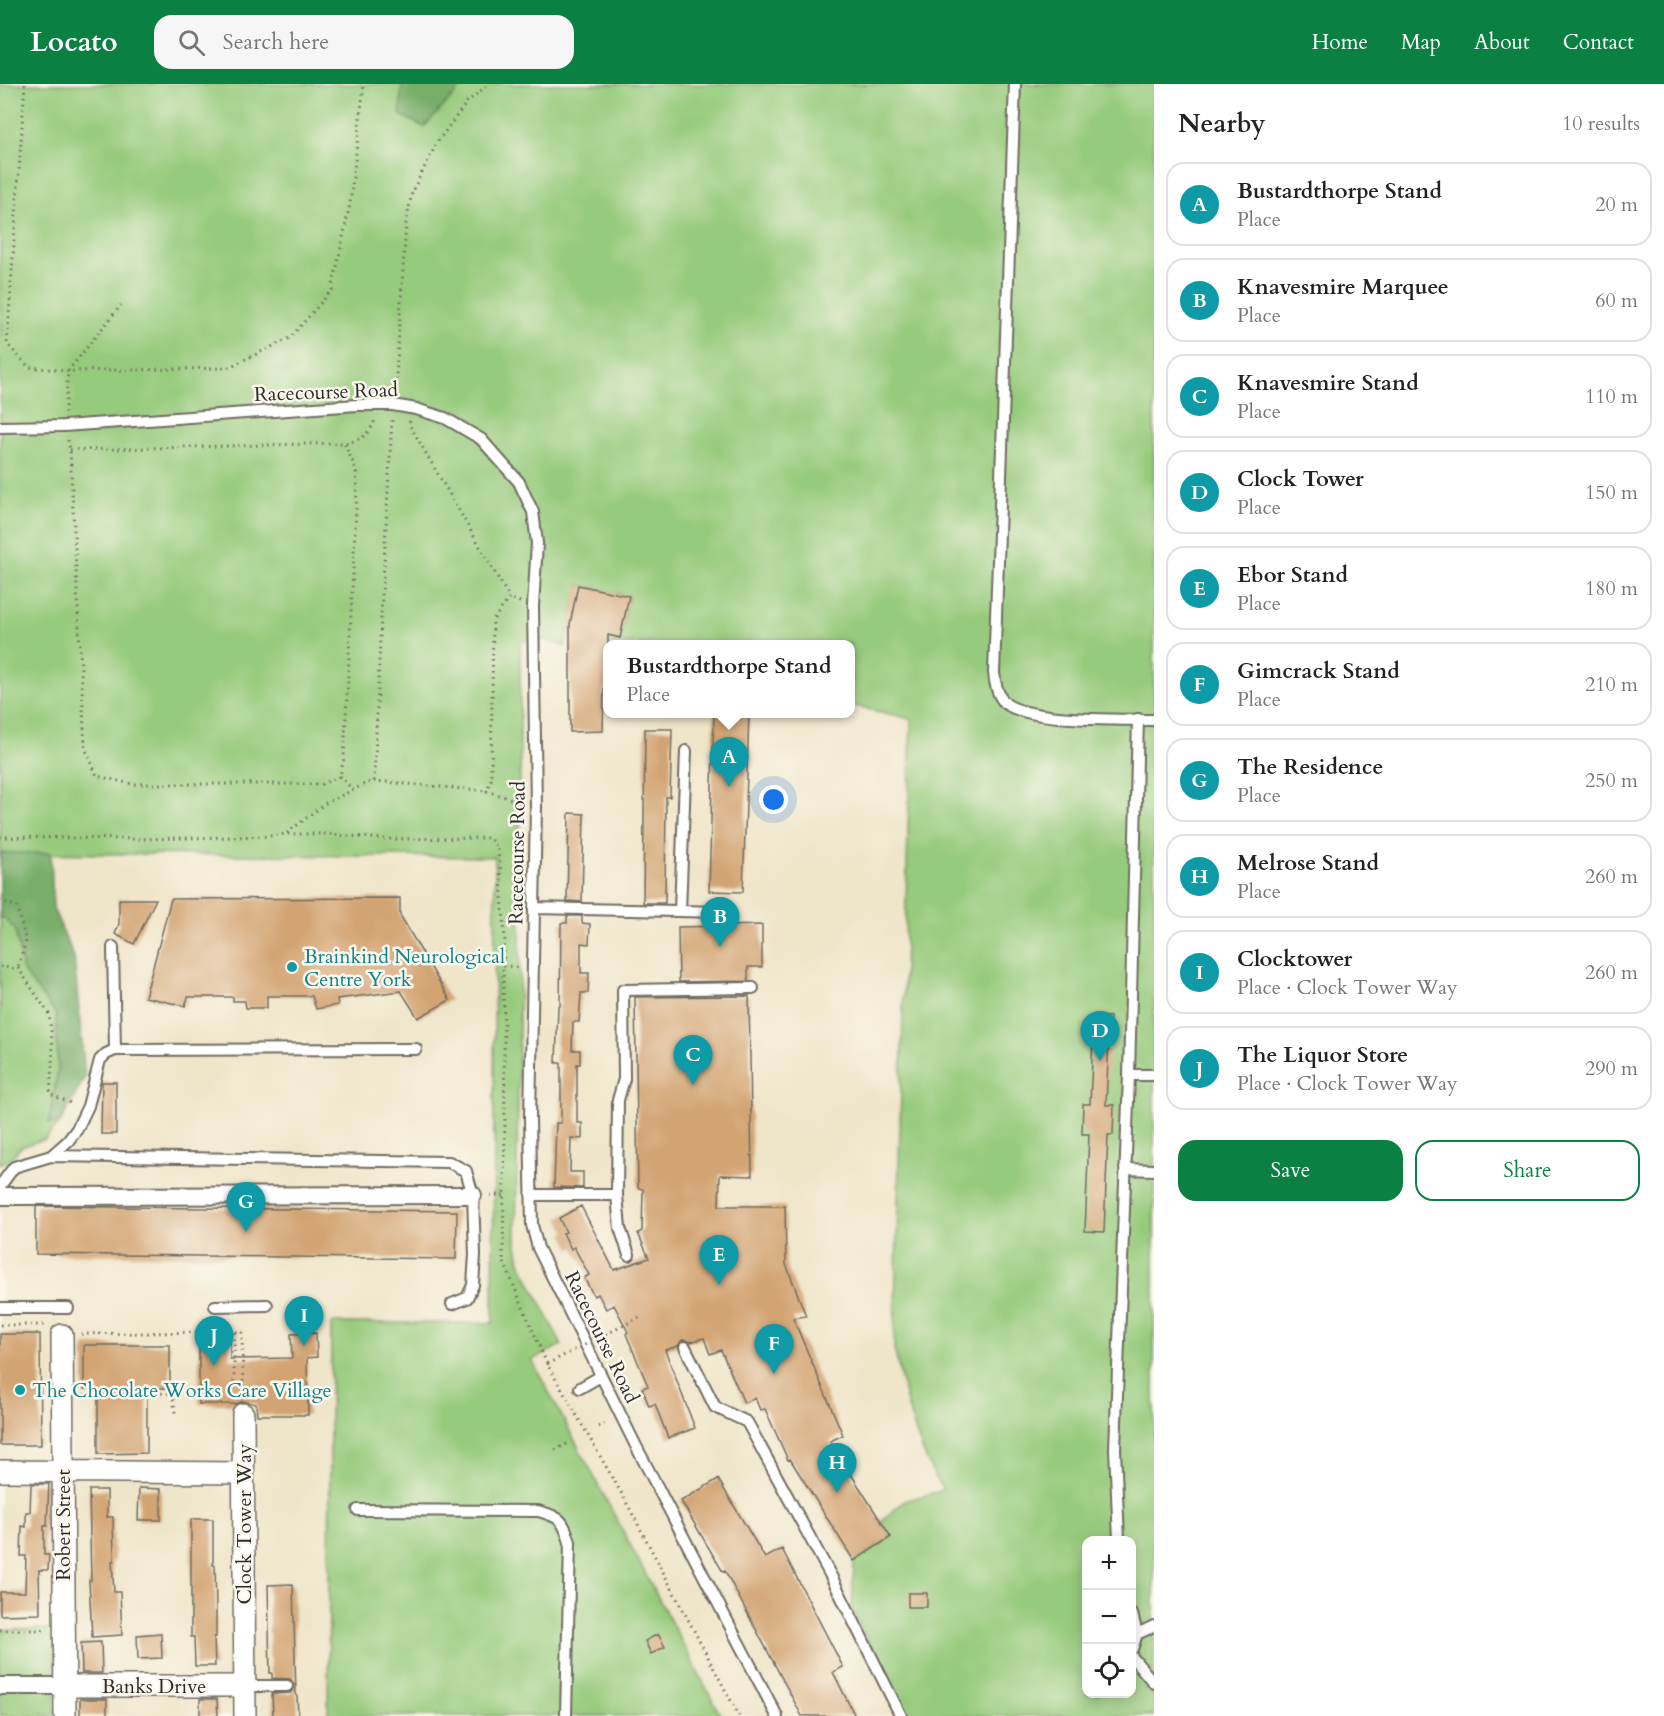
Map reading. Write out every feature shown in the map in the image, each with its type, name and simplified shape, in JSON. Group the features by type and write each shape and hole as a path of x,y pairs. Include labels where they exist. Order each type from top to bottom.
{"street":[{"path":"0,1196 473,1195"},
{"name":"Robert Street","path":"62,1335 64,1716"},
{"name":"Clock Tower Way","path":"243,1414 245,1716"},
{"path":"0,1471 243,1473"},
{"path":"0,1686 64,1686"},
{"name":"Banks Drive","path":"64,1686 244,1686"}],"lane":[{"path":"1015,84 994,649 996,689 1005,703 1024,712 1046,716 1154,720"},
{"name":"Racecourse Road","path":"0,427 64,426 393,405 445,418 481,439 519,482 532,512 537,543 533,606 536,807 530,1118 532,1225 538,1248 601,1376 777,1716"},
{"path":"1119,1536 1115,1449 1129,1074 1138,719"},
{"path":"680,911 686,751"},
{"path":"534,908 725,912"},
{"path":"113,947 115,1050"},
{"path":"629,1255 620,1228 617,1195 618,1100 624,1079 623,990 753,988"},
{"path":"51,1156 68,1141 77,1129 86,1110 100,1060 115,1050 416,1049"},
{"path":"1129,1074 1154,1076"},
{"path":"0,1186 15,1167 51,1156 449,1162 466,1172 473,1195 475,1255 473,1285 467,1298 452,1304"},
{"path":"1125,1169 1154,1170"},
{"path":"531,1195 617,1195"},
{"path":"214,1306 267,1305"},
{"path":"0,1308 68,1308"},
{"path":"685,1347 715,1407 747,1422 832,1578 901,1716"},
{"path":"580,1388 601,1376"},
{"path":"358,1510 538,1511 554,1515 564,1523 570,1542 566,1716"},
{"path":"1137,1634 1154,1626"},
{"path":"1133,1644 1136,1631"},
{"path":"1136,1664 1154,1683"},
{"path":"244,1686 287,1686"}],"path":[{"path":"25,84 7,344 29,367 68,371 227,368 290,338 332,290 350,204 364,84"},
{"path":"374,781 393,405 406,225 412,192 438,141 467,102 489,84"},
{"path":"121,305 68,371 64,426 70,450 85,748 97,776 132,784 322,784 340,776"},
{"path":"70,450 358,441 371,429 376,415 376,405"},
{"path":"416,409 409,424 509,598 533,606"},
{"path":"340,776 344,758 357,488 356,469 344,443"},
{"path":"487,791 491,780 493,620 509,598"},
{"path":"340,776 352,790"},
{"path":"285,834 294,830 320,807 374,781 487,791 536,807"},
{"path":"0,837 139,839 327,834 385,839 489,838 497,847 505,939 504,1260 547,1365 622,1496 739,1716"},
{"path":"0,900 17,907 26,941 18,968"},
{"path":"0,967 18,968"},
{"path":"18,968 49,1014 53,1048 50,1094 86,1110"},
{"path":"493,1195 505,1195"},
{"path":"547,1365 640,1317"},
{"path":"0,1325 54,1324 54,1335 207,1332 207,1326 223,1325 223,1332 234,1332 234,1390 230,1390"},
{"path":"215,1342 216,1326"},
{"name":"Clock Tower Way","path":"234,1332 242,1332 243,1414"},
{"path":"137,1394 174,1393 175,1413"},
{"path":"63,1395 117,1395"},
{"path":"555,1450 570,1443"},
{"path":"0,1630 64,1629"}],"green space":[{"path":"0,84 1154,84 1154,1716 906,1716 852,1609 854,1561 891,1537 881,1521 905,1501 943,1490 933,1474 918,1439 894,1348 911,719 855,706 855,640 606,640 603,634 620,637 629,596 579,585 565,646 545,640 520,641 520,956 516,1239 520,1262 562,1345 532,1360 721,1716 328,1716 331,1323 493,1323 495,857 0,853"},
{"path":"402,84 464,84 424,127 400,115"},
{"path":"0,853 51,853 53,908 74,957 85,1077 60,1123 49,1123 58,1070 56,1014 23,971 15,929 4,918 0,918"},
{"path":"0,918 4,918 15,929 23,971 56,1014 58,1070 49,1123 60,1123 45,1139 22,1146 10,1159 0,1164"},
{"path":"54,1629 55,1716 0,1716 0,1630"}],"building":[{"path":"578,585 629,596 620,638 608,635 608,640 603,640 603,731 570,732 570,624"},
{"path":"714,718 749,718 743,892 709,891"},
{"path":"645,729 672,729 670,797 666,797 665,903 643,903"},
{"path":"569,813 584,814 582,902 567,901"},
{"name":"Brainkind Neurological Centre York","path":"400,898 400,915 450,1000 418,1018 401,991 337,999 338,1005 316,1009 312,996 267,996 267,1008 246,1008 245,1001 233,1001 233,997 188,997 185,1006 145,997 171,899"},
{"path":"119,899 156,899 134,944 115,934 119,924"},
{"path":"567,916 582,916 582,923 590,924 589,944 581,943 581,973 589,973 588,993 581,993 579,1022 573,1022 572,1050 580,1050 580,1064 577,1064 577,1123 582,1123 582,1139 571,1138 570,1172 583,1172 583,1188 554,1187 556,1123 561,1123 561,1063 556,1063 558,1006 560,1006 561,923 567,923"},
{"path":"762,925 762,967 748,967 748,981 679,982 678,927"},
{"path":"749,996 752,1176 720,1175 719,1206 785,1206 786,1264 806,1316 793,1318 843,1435 830,1441 891,1537 854,1561 790,1459 788,1460 765,1409 760,1410 755,1398 744,1403 721,1350 710,1354 704,1338 691,1342 682,1340 678,1346 665,1350 695,1428 668,1438 655,1404 649,1406 642,1388 648,1386 626,1334 628,1332 614,1305 606,1309 598,1294 594,1296 584,1278 589,1275 574,1247 571,1249 559,1218 581,1206 614,1270 649,1258 638,1233 642,1231 643,1189 638,1188 635,997"},
{"path":"1094,1016 1110,1017 1106,1105 1114,1105 1113,1135 1108,1135 1104,1232 1085,1231 1089,1134 1082,1134 1083,1104 1090,1104"},
{"path":"102,1082 116,1082 116,1134 101,1134"},
{"path":"36,1206 457,1211 456,1259 36,1254"},
{"path":"316,1333 317,1357 307,1358 308,1415 257,1415 256,1404 243,1401 236,1404 199,1404 199,1342 230,1342 230,1359 292,1358 291,1334"},
{"name":"The Chocolate Works Care Village","path":"0,1334 40,1334 41,1445 0,1445"},
{"path":"84,1345 170,1345 170,1388 147,1388 147,1453 98,1454 98,1389 84,1389"},
{"path":"718,1479 765,1558 782,1549 843,1667 833,1672 855,1716 802,1716 725,1571 723,1572 681,1501"},
{"path":"31,1484 49,1484 47,1526 44,1526 44,1555 49,1555 48,1570 39,1570 40,1614 0,1615 0,1592 25,1592 26,1556 21,1556 22,1526 26,1527 26,1512 30,1512"},
{"path":"139,1488 161,1489 161,1520 138,1520"},
{"path":"89,1490 107,1490 107,1517 113,1517 114,1592 120,1592 122,1635 92,1637 89,1580 91,1580"},
{"path":"191,1519 213,1519 216,1606 215,1666 195,1666 194,1637 191,1637"},
{"path":"293,1584 298,1716 273,1716 272,1694 290,1693 294,1685 290,1679 272,1678 272,1673 270,1673 268,1585"},
{"path":"908,1593 927,1593 927,1607 908,1607"},
{"path":"161,1633 162,1658 138,1659 137,1635"},
{"path":"658,1634 665,1647 651,1654 645,1641"},
{"path":"101,1642 102,1673 82,1673 81,1643"},
{"path":"80,1699 107,1699 107,1716 80,1716"},
{"path":"200,1699 217,1699 218,1716 200,1716"}],"place":[{"name":"Bustardthorpe Stand","path":"729,787"},
{"name":"Knavesmire Marquee","path":"720,947"},
{"name":"Brainkind Neurological Centre York","path":"292,967"},
{"name":"Clock Tower","path":"1100,1061"},
{"name":"Knavesmire Stand","path":"693,1085"},
{"name":"The Residence","path":"246,1232"},
{"name":"Ebor Stand","path":"719,1285"},
{"name":"Clocktower","path":"304,1346"},
{"name":"The Liquor Store","path":"214,1366"},
{"name":"Gimcrack Stand","path":"774,1374"},
{"name":"The Chocolate Works Care Village","path":"20,1390"},
{"name":"Melrose Stand","path":"837,1493"}]}
